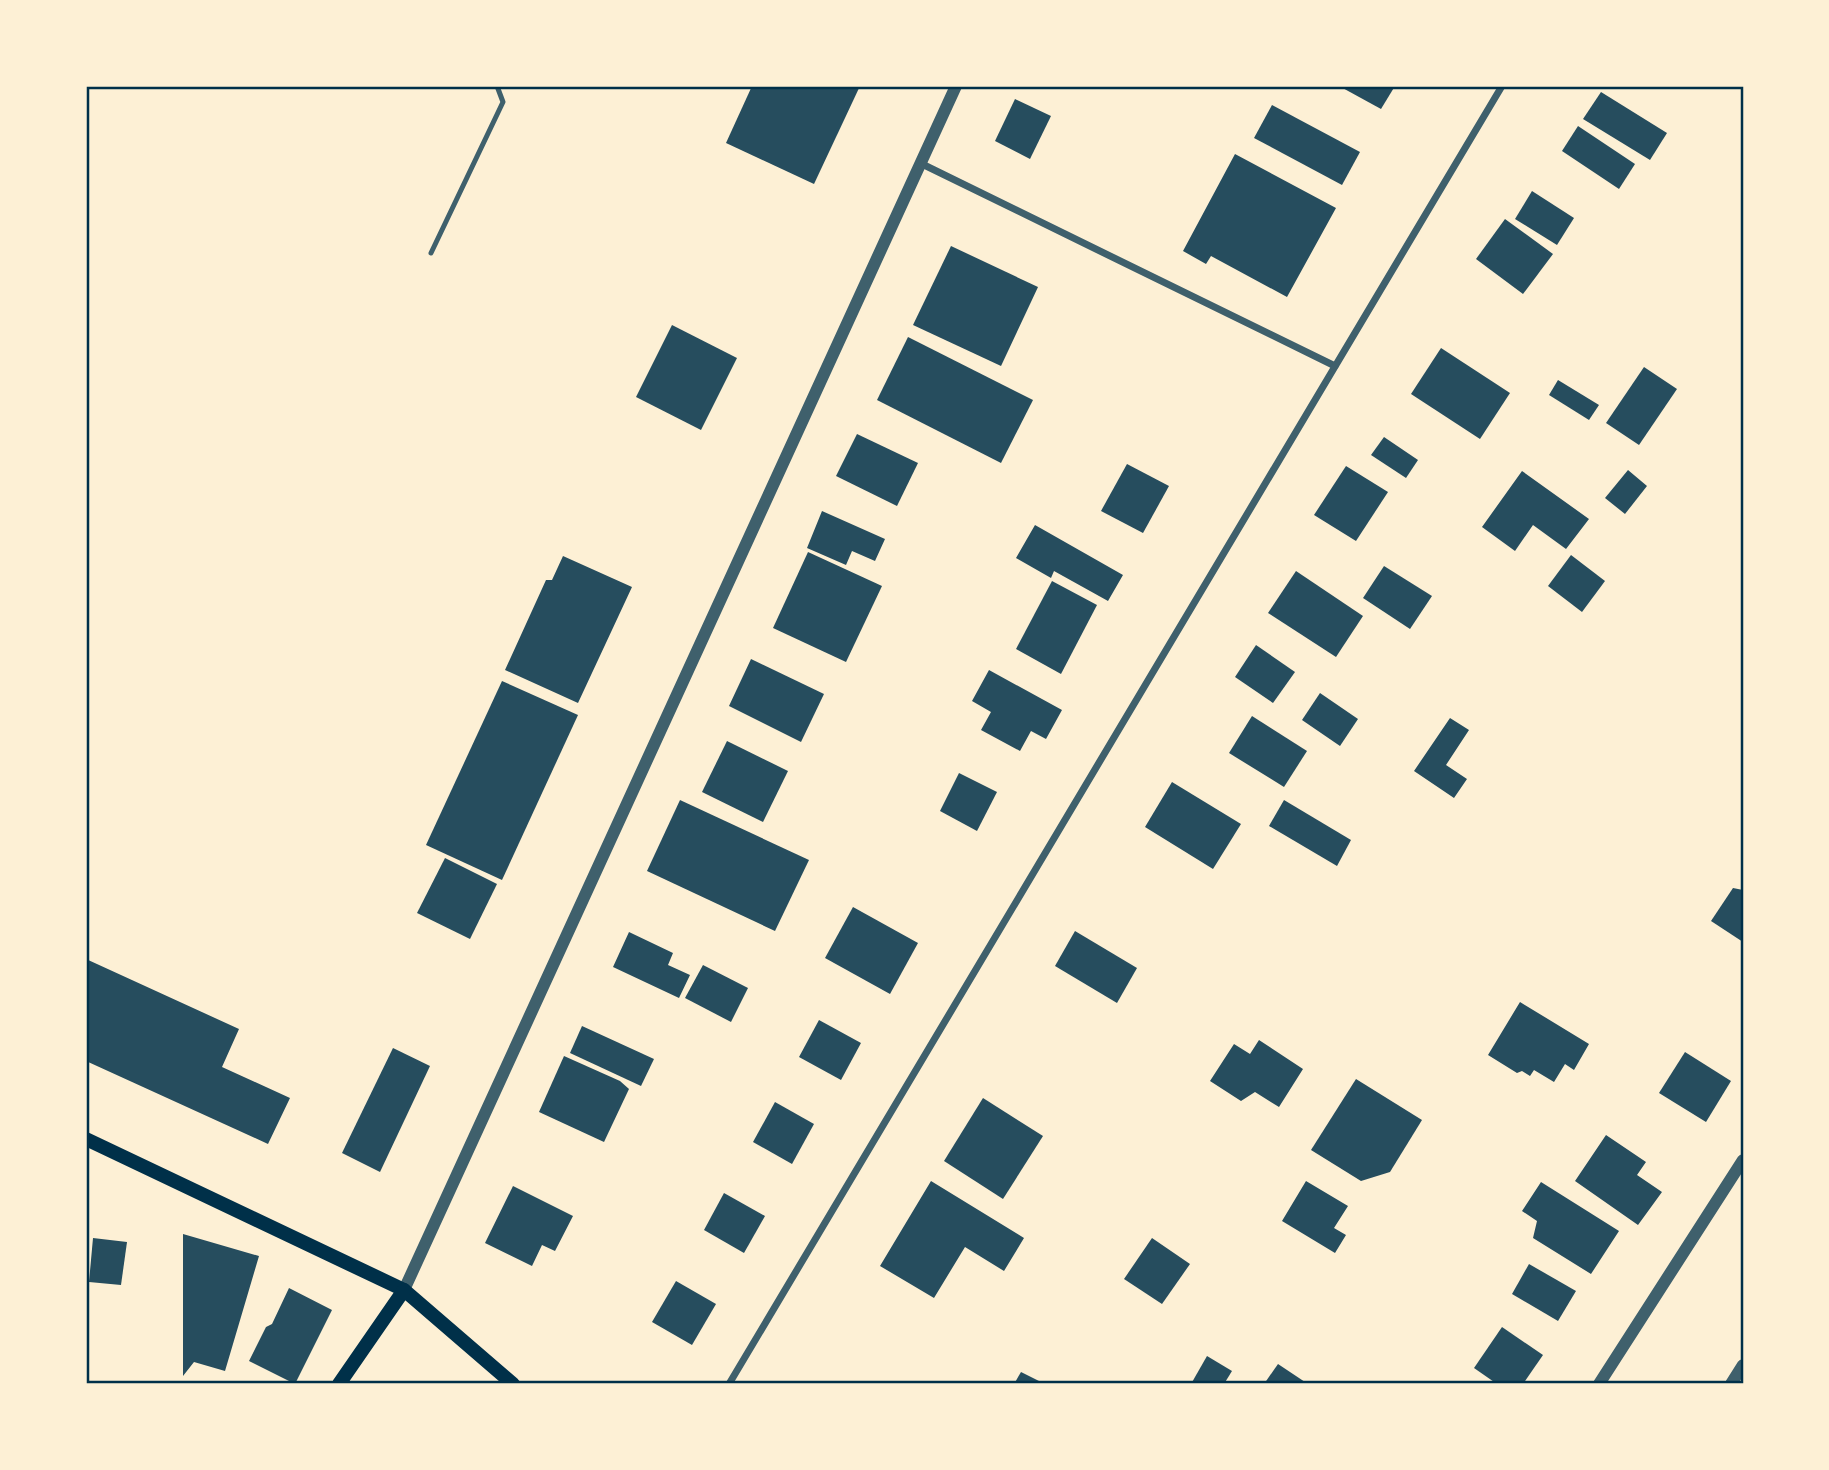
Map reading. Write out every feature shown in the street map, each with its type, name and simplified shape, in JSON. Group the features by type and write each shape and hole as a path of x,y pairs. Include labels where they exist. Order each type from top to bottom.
{"main road":[{"path":"86,1139 404,1290 513,1384"},
{"path":"339,1384 404,1290"}],"street":[{"path":"404,1290 956,86"},
{"path":"730,1384 1502,86"},
{"path":"920,163 1335,366"},
{"path":"1599,1384 1743,1160"},
{"path":"1731,1384 1743,1365"}],"lane":[{"path":"431,253 503,102 497,86"}],"building":[{"path":"752,86 860,86 814,184 726,143"},
{"path":"1339,86 1395,86 1381,109"},
{"path":"1601,92 1667,133 1650,160 1583,119"},
{"path":"1015,99 1051,116 1030,159 995,141"},
{"path":"1272,105 1360,152 1342,185 1254,138"},
{"path":"1578,126 1635,164 1619,189 1562,151"},
{"path":"1235,154 1336,208 1287,297 1211,256 1206,264 1183,251"},
{"path":"1532,191 1574,218 1557,245 1515,219"},
{"path":"1505,219 1553,254 1523,294 1476,259"},
{"path":"951,246 1038,287 1001,366 913,325"},
{"path":"672,325 737,358 701,430 636,397"},
{"path":"908,337 1033,400 1001,463 877,400"},
{"path":"1441,348 1510,393 1480,439 1411,394"},
{"path":"1644,367 1677,389 1639,445 1606,423"},
{"path":"1558,380 1599,405 1589,420 1549,395"},
{"path":"857,434 918,463 897,506 836,476"},
{"path":"1384,437 1418,460 1406,478 1371,455"},
{"path":"1127,464 1169,486 1143,533 1101,511"},
{"path":"1346,466 1388,492 1356,541 1314,515"},
{"path":"1628,470 1647,486 1625,514 1605,498"},
{"path":"1522,471 1589,519 1566,549 1533,525 1515,551 1482,527"},
{"path":"822,511 885,539 875,561 852,551 846,565 807,548"},
{"path":"1035,525 1123,575 1108,601 1054,571 1051,578 1016,558"},
{"path":"808,552 882,586 846,662 773,628"},
{"path":"1571,555 1605,581 1582,612 1548,586"},
{"path":"563,556 632,587 578,703 505,670 546,580 552,580"},
{"path":"1384,566 1432,596 1410,629 1363,598"},
{"path":"1296,571 1363,616 1336,657 1268,613"},
{"path":"1052,581 1097,605 1061,674 1016,649"},
{"path":"1256,645 1295,672 1273,703 1235,677"},
{"path":"751,659 824,694 801,742 729,706"},
{"path":"989,670 1062,710 1046,739 1031,731 1020,751 981,730 991,712 972,701"},
{"path":"502,681 578,715 502,880 426,845"},
{"path":"1320,693 1358,719 1340,746 1302,720"},
{"path":"1252,716 1307,751 1284,787 1229,753"},
{"path":"1450,718 1469,730 1446,765 1467,779 1454,798 1414,771"},
{"path":"727,741 788,771 763,822 702,792"},
{"path":"959,773 997,792 977,831 940,811"},
{"path":"1172,782 1241,824 1213,869 1145,827"},
{"path":"680,800 809,860 775,931 647,871"},
{"path":"1284,800 1351,840 1337,866 1269,826"},
{"path":"445,858 497,884 470,939 417,913"},
{"path":"1733,888 1743,890 1743,942 1711,921"},
{"path":"853,907 918,943 890,994 825,958"},
{"path":"1075,931 1137,968 1117,1003 1055,966"},
{"path":"629,932 673,953 668,965 690,975 679,998 613,967"},
{"path":"86,959 239,1029 222,1067 290,1098 268,1144 86,1061"},
{"path":"703,965 748,988 731,1022 685,998"},
{"path":"1520,1002 1589,1044 1574,1070 1565,1064 1554,1082 1534,1070 1530,1076 1522,1071 1517,1073 1488,1055"},
{"path":"819,1020 861,1043 841,1080 799,1057"},
{"path":"582,1026 654,1059 641,1086 570,1053"},
{"path":"1259,1040 1303,1069 1279,1107 1255,1092 1241,1101 1210,1081 1234,1044 1250,1054"},
{"path":"393,1048 430,1066 380,1172 342,1153"},
{"path":"1685,1052 1731,1081 1706,1122 1659,1093"},
{"path":"564,1056 620,1081 629,1089 604,1142 539,1112"},
{"path":"1356,1079 1422,1120 1390,1172 1361,1181 1311,1150"},
{"path":"983,1098 1043,1136 1003,1199 944,1161"},
{"path":"775,1102 814,1124 792,1164 753,1142"},
{"path":"1606,1135 1646,1162 1637,1175 1662,1192 1638,1225 1575,1181"},
{"path":"931,1181 1024,1238 1004,1271 965,1247 934,1298 880,1266"},
{"path":"1306,1181 1348,1206 1334,1228 1346,1235 1335,1253 1282,1221"},
{"path":"1541,1182 1619,1231 1591,1274 1533,1238 1537,1221 1522,1211"},
{"path":"513,1186 573,1216 555,1251 542,1245 532,1266 485,1243"},
{"path":"724,1193 765,1216 744,1253 704,1230"},
{"path":"183,1234 259,1256 225,1371 194,1362 183,1376"},
{"path":"93,1238 127,1242 121,1285 89,1282"},
{"path":"1152,1238 1190,1264 1162,1304 1124,1279"},
{"path":"1529,1264 1576,1291 1558,1321 1512,1294"},
{"path":"676,1281 716,1304 692,1345 652,1322"},
{"path":"289,1288 332,1310 295,1384 249,1361 266,1327 272,1324"},
{"path":"1502,1327 1543,1355 1523,1384 1497,1384 1474,1368"},
{"path":"1207,1356 1232,1371 1224,1384 1191,1384"},
{"path":"1278,1364 1308,1384 1264,1384"},
{"path":"1021,1372 1045,1384 1014,1384"}]}
